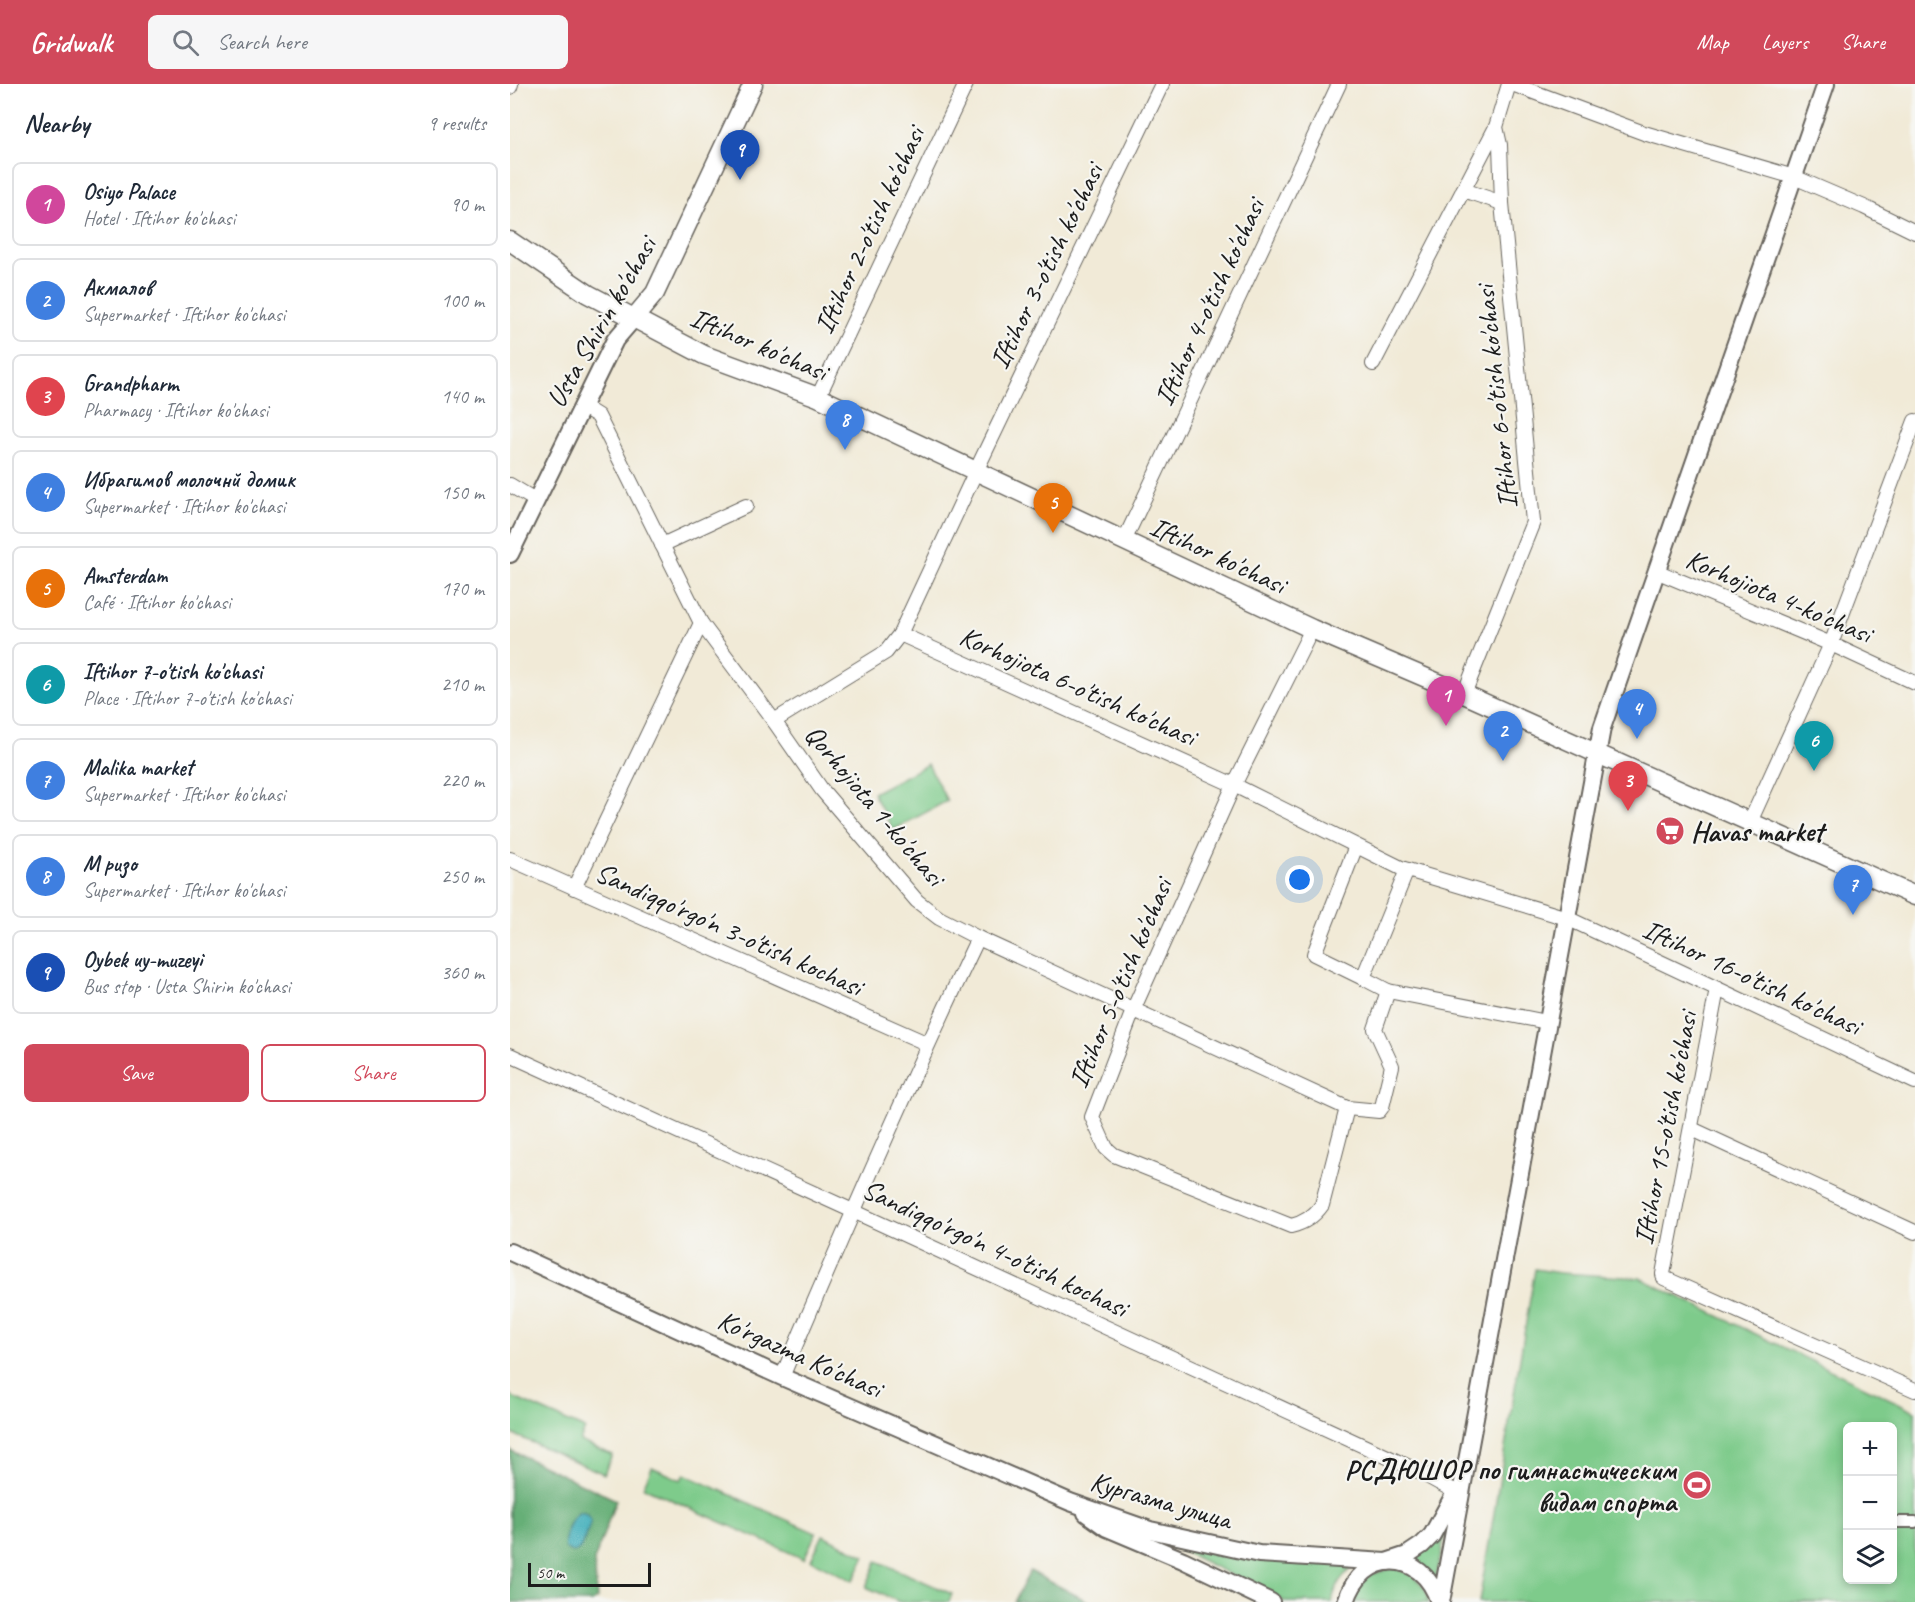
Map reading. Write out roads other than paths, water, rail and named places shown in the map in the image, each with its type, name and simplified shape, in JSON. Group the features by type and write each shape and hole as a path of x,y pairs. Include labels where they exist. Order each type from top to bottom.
{"main road":[{"name":"Usta Shirin ko'chasi","path":"634,318 655,293 753,84"},
{"name":"Iftihor ko'chasi","path":"510,241 588,294 704,355 818,398 1312,629 1598,753 1915,896"}],"street":[{"name":"Iftihor 2-o'tish ko'chasi","path":"818,398 966,84"},
{"name":"Iftihor 3-o'tish ko'chasi","path":"975,471 1162,84"},
{"name":"Iftihor 4-o'tish ko'chasi","path":"1124,541 1339,84"},
{"path":"1511,84 1644,133 1794,177 1915,232"},
{"name":"Iftihor 6-o'tish ko'chasi","path":"1464,694 1533,522 1502,203 1500,145 1496,127 1511,84"},
{"path":"1440,1602 1458,1516 1459,1486 1602,728 1826,84"},
{"path":"1373,364 1496,127"},
{"path":"1463,190 1502,203"},
{"name":"Usta Shirin ko'chasi","path":"510,554 615,340 634,318"},
{"name":"Qorhojiota 1-ko'chasi","path":"582,406 598,416 701,623 822,790 917,901 939,918 1347,1108 1379,1111 1382,1107 1392,1066 1375,1029 1388,991"},
{"path":"1750,822 1831,644 1915,421"},
{"path":"774,721 886,652 900,634 975,471"},
{"path":"510,485 536,501"},
{"path":"662,545 746,506"},
{"name":"Korhojiota 4-ko'chasi","path":"1656,571 1831,644 1915,682"},
{"path":"574,888 701,623"},
{"name":"Iftihor 5-o'tish ko'chasi","path":"1312,629 1234,785 1134,1008 1092,1117 1106,1148 1114,1155 1292,1226 1300,1224 1323,1205 1347,1108"},
{"name":"Korhojiota 6-o'tish ko'chasi","path":"900,634 1234,785 1407,870"},
{"path":"1356,846 1314,954 1388,991 1547,1022"},
{"name":"Sandiqqo'rgo'n 3-o'tish kochasi","path":"510,859 928,1044"},
{"path":"1363,978 1407,870"},
{"name":"Iftihor 16-o'tish ko'chasi","path":"1407,870 1567,918 1915,1082"},
{"path":"782,1377 853,1211 978,938"},
{"name":"Iftihor 15-o'tish ko'chasi","path":"1717,989 1664,1278 1915,1390"},
{"name":"Sandiqqo'rgo'n 4-o'tish kochasi","path":"510,1055 1407,1466 1459,1486"},
{"path":"1692,1129 1915,1232"},
{"name":"Ko'rgazma Ko'chasi","path":"510,1252 782,1377 1070,1502"},
{"path":"1346,1602 1350,1588 1359,1575 1371,1566 1407,1555 1432,1535 1459,1486"},
{"name":"Кургазма улица","path":"1070,1502 1150,1530 1259,1554 1400,1563 1414,1567 1426,1576 1440,1602"},
{"name":"Кургазма улица","path":"1070,1502 1107,1528 1183,1560 1271,1602"},
{"path":"1897,1522 1915,1522"}],"water":[{"path":"580,1512 587,1514 591,1520 582,1545 575,1552 565,1548 566,1534 573,1518"}],"place":[{"name":"Oybek uy-muzeyi","path":"740,180"},
{"name":"М ризо","path":"845,450"},
{"name":"Amsterdam","path":"1053,533"},
{"name":"Osiyo Palace","path":"1446,726"},
{"name":"Ибрагимов молочнй домик","path":"1637,739"},
{"name":"Акмалов","path":"1503,761"},
{"name":"Iftihor 7-o'tish ko'chasi","path":"1814,771"},
{"name":"Grandpharm","path":"1628,811"},
{"name":"Havas market","path":"1670,831"},
{"name":"Malika market","path":"1853,915"},
{"name":"РСДЮШОР по гимнастическим видам спорта","path":"1697,1485"}]}
